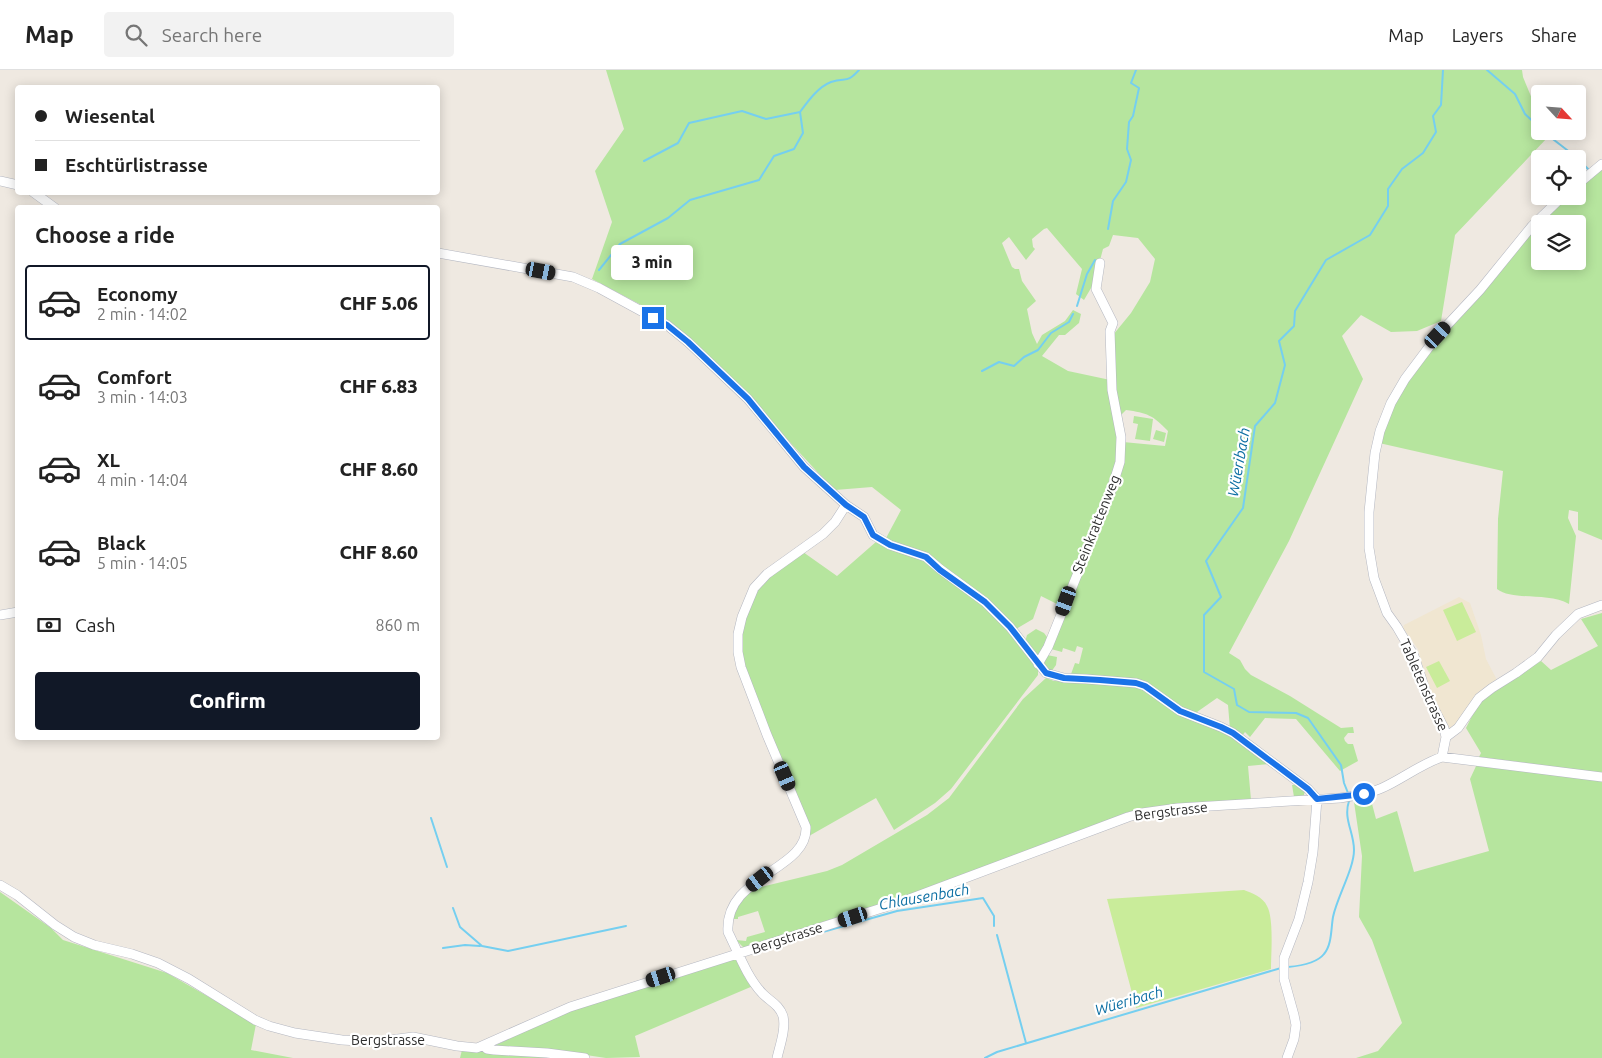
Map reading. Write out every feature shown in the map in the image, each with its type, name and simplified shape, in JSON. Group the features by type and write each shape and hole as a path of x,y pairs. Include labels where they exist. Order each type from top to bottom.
{"street":[{"path":"1586,177 1602,164"},
{"path":"0,182 15,184"},
{"path":"36,195 51,205"},
{"name":"Tabletenstrasse","path":"1446,737 1444,728 1427,695 1414,656 1387,613 1374,578 1369,548 1368,512 1375,453 1387,412 1405,379 1438,335 1480,290 1532,226 1554,205"},
{"path":"440,253 573,277 599,288 667,325 688,342 748,399 804,467 846,505 864,517 873,535 890,545 926,557 940,570 985,602 1010,627 1046,673 1057,678 1128,681 1145,686 1180,711 1233,733 1308,789 1317,799 1313,852 1308,882 1298,919 1284,958 1284,979 1296,1025 1294,1039 1287,1058"},
{"name":"Steinkrattenweg","path":"1038,664 1051,640 1111,491 1120,462 1121,437 1112,390 1110,331 1113,322 1096,289 1100,263"},
{"path":"777,1058 784,1022 782,1014 776,1004 757,988 728,932 728,918 735,902 750,886 797,852 805,840 806,831 805,823 767,736 741,667 738,652 738,634 742,616 754,588 767,574 823,534 836,522 846,505"},
{"path":"1602,605 1578,614 1556,635 1538,657 1479,698 1458,728 1446,737 1442,757 1602,776"},
{"path":"0,615 15,612"},
{"name":"Bergstrasse","path":"0,885 17,895 55,925 74,937 158,963 189,979 255,1020 269,1026 295,1033 358,1042 380,1042 413,1037 477,1048 570,1007 904,901 1128,817 1152,811 1178,808 1345,797 1375,791 1442,757"},
{"path":"484,1046 494,1050 547,1052 585,1058"}],"shaded area":[{"path":"1459,597 1470,603 1481,635 1486,659 1497,680 1478,693 1468,707 1464,717 1451,730 1448,729 1428,688 1418,649 1403,628 1404,625"}],"green space":[{"path":"606,70 1522,70 1531,96 1531,140 1545,140 1536,150 1531,150 1531,155 1455,235 1441,321 1417,331 1391,332 1361,315 1342,336 1363,379 1289,541 1229,653 1240,660 1251,675 1290,696 1341,728 1353,727 1354,733 1348,733 1344,738 1348,744 1353,744 1358,761 1340,771 1296,719 1265,718 1250,737 1245,732 1242,736 1230,729 1228,705 1217,698 1197,712 1191,713 1170,703 1158,691 1071,674 1075,663 1079,664 1083,648 1077,646 1075,652 1063,648 1062,652 1051,649 1065,608 1041,596 1033,619 1016,629 953,576 885,540 901,510 872,487 835,490 733,380 689,338 660,315 592,279 612,222 595,171 624,129","holes":["1047,228 1082,269 1076,294 1084,300 1094,283 1103,249 1109,246 1113,235 1138,238 1155,259 1150,282 1131,313 1113,335 1115,381 1068,371 1042,356 1059,335 1065,335 1079,323 1081,314 1073,310 1065,321 1042,335 1037,344 1032,333 1027,309 1036,301 1022,281 1019,269 1012,267 1002,243 1009,237 1026,260 1035,249 1032,239","1126,410 1139,412 1154,418 1168,431 1165,446 1123,442 1120,416"]},
{"path":"1602,166 1602,540 1578,530 1578,512 1569,510 1568,518 1576,536 1569,604 1551,598 1511,595 1497,589 1498,519 1503,471 1379,443 1387,417 1410,375 1531,230 1531,270 1586,270 1586,215 1546,215 1557,205 1586,205 1586,180"},
{"path":"1134,416 1153,419 1150,441 1135,439 1138,424 1133,423"},
{"path":"1156,430 1166,433 1164,442 1153,439"},
{"path":"877,541 923,559 984,605 1038,668 1038,675 951,789 935,803 894,830 876,798 809,836 809,831 748,680 740,650 743,623 758,586 803,552 837,576"},
{"path":"1462,602 1476,632 1457,641 1443,610"},
{"path":"1602,613 1602,773 1479,757 1481,753 1466,728 1479,702 1493,690 1541,661 1551,670 1598,646 1581,619"},
{"path":"1036,629 1047,637 1046,645 1038,657 1025,642 1027,635"},
{"path":"1047,655 1057,657 1056,665 1051,672 1043,666"},
{"path":"1439,661 1450,681 1437,688 1426,667"},
{"path":"1046,678 1054,681 1140,688 1223,730 1269,764 1248,766 1251,800 1148,808 1111,819 921,891 744,948 736,940 746,941 747,937 765,932 758,911 738,917 738,919 731,919 737,904 753,889 827,871 842,865 927,815 949,798 1023,699"},
{"path":"1477,764 1602,780 1602,1058 1356,1058 1378,1051 1402,1023 1372,940 1359,917 1362,856 1354,802 1371,800 1376,819 1397,811 1414,872 1489,851 1470,779"},
{"path":"1292,785 1298,785 1305,790 1304,795 1294,797"},
{"path":"1244,890 1263,900 1267,906 1271,919 1271,969 1136,1008 1107,899"},
{"path":"0,892 51,928 63,940 167,973 256,1024 251,1050 293,1058 0,1058"},
{"path":"736,957 753,986 635,1036 640,1057 606,1058 566,1052 497,1047 496,1045 565,1012"},
{"path":"462,1050 556,1058 460,1058"}],"waterway":[{"path":"599,270 620,244 668,218 690,200 759,180 774,156 794,149 803,133 800,112 814,95 826,84 849,79 859,70"},
{"path":"1108,229 1113,201 1126,182 1131,160 1127,149 1129,122 1133,116 1139,88 1131,83 1136,70"},
{"name":"Wüeribach","path":"1348,793 1341,765 1308,718 1296,713 1249,712 1237,705 1234,689 1204,672 1204,615 1221,597 1206,561 1243,508 1255,426 1275,403 1285,365 1279,341 1294,326 1295,311 1326,260 1370,235 1388,206 1388,189 1402,169 1423,153 1436,132 1433,116 1441,105 1443,70"},
{"name":"Wüeribach","path":"1487,70 1515,94 1525,114 1531,120"},
{"path":"644,161 678,143 689,123 742,111 766,119 800,112"},
{"name":"Wüeribach","path":"1554,140 1588,169"},
{"path":"1077,306 1087,274 1095,260"},
{"path":"982,371 999,362 1014,366 1024,357 1038,350 1051,333 1069,322 1073,314"},
{"name":"Wüeribach","path":"1288,967 1317,960 1327,950 1335,909 1353,858 1354,843 1347,814 1349,801"},
{"path":"431,818 447,867"},
{"name":"Chlausenbach","path":"798,939 897,911 983,898 994,916 994,926"},
{"path":"453,908 460,927 482,946 508,951 626,926"},
{"name":"Chlausenbach","path":"997,935 1026,1043"},
{"path":"443,948 465,945 480,946"},
{"name":"Wüeribach","path":"985,1058 997,1052 1281,968"}],"route":[{"path":"653,318 667,325 688,342 748,399 804,467 846,505 860,512 873,535 890,545 926,557 940,570 985,602 1010,627 1046,673 1057,678 1128,681 1145,686 1166,703 1180,711 1233,733 1308,789 1317,799 1364,794"}]}
